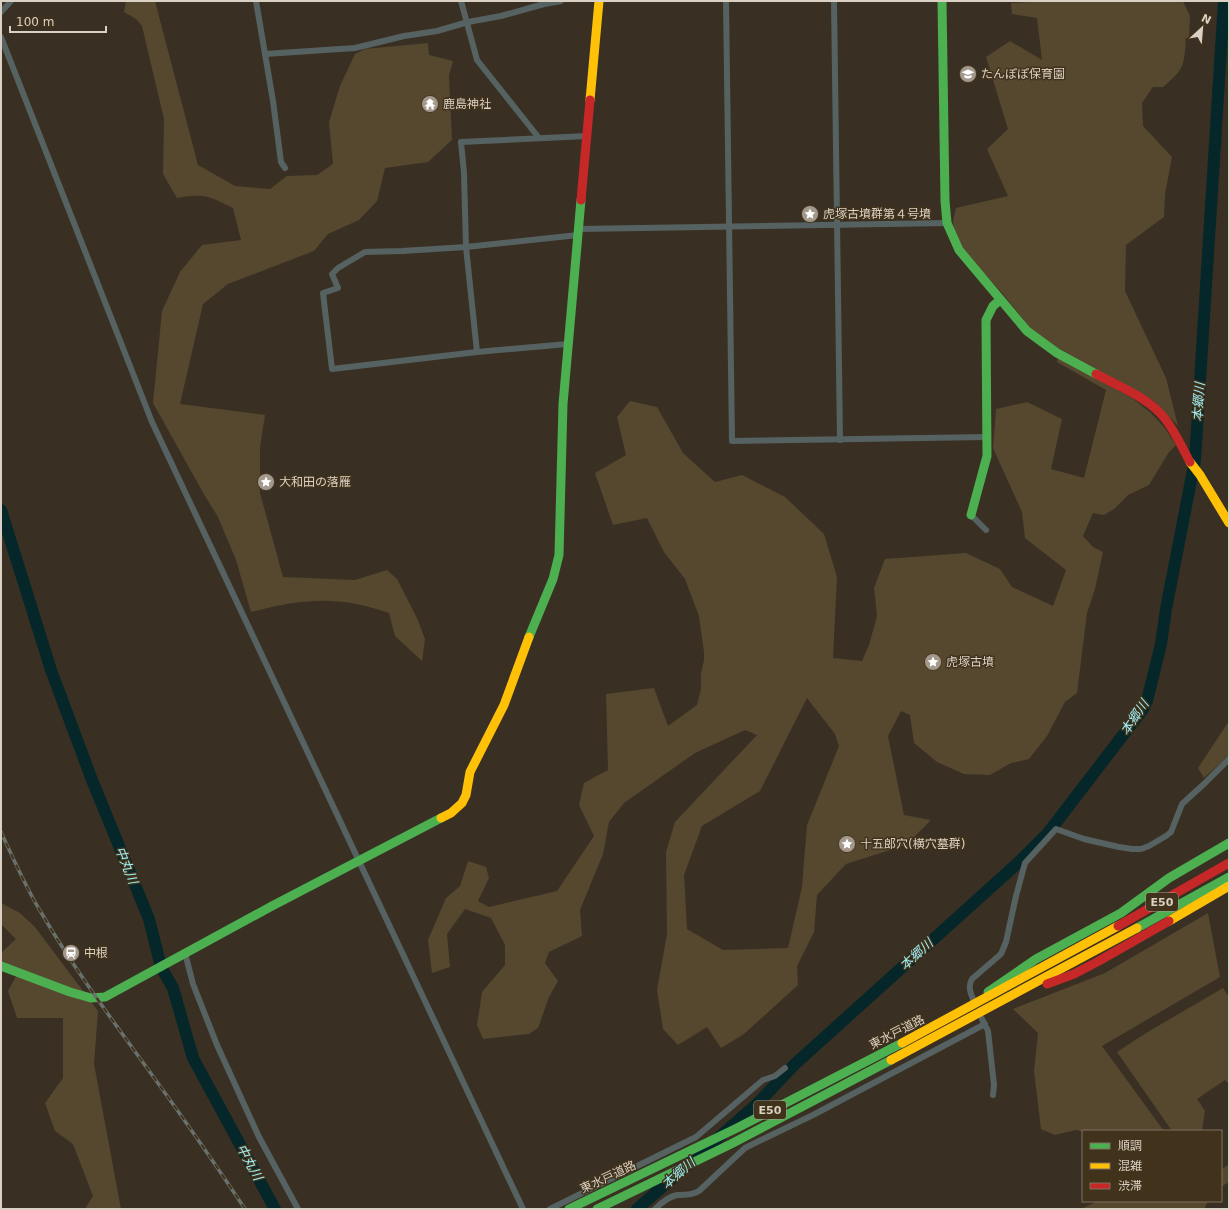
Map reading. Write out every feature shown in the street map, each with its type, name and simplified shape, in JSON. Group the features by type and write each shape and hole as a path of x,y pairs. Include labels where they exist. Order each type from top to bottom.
{"main road":[{"path":"1,966 70,992 91,998 105,997 272,906 452,813 458,808 466,795 470,772 504,705 512,685 537,615 553,579 559,555 563,404 599,1"},
{"path":"942,1 944,193 947,223 959,250 1027,331 1057,353 1149,403 1162,415 1171,427 1190,462 1229,523"},
{"path":"971,515 987,456 986,320 993,306 1000,300"},
{"path":"971,1003 1036,959 1121,913 1169,878 1229,843"},
{"name":"東水戸道路","path":"569,1209 639,1176 792,1099 1136,917 1229,863"},
{"name":"東水戸道路","path":"597,1209 981,1020 1016,995 1229,877"},
{"path":"1016,995 1077,973 1146,936 1229,886"}],"street":[{"path":"1,12 11,1"},
{"path":"256,1 281,162 285,168"},
{"path":"461,1 468,22 477,60 539,138"},
{"path":"265,54 356,48 404,36 437,32 468,22 501,16 544,4 561,1"},
{"path":"726,1 732,441 986,437"},
{"path":"834,1 840,440"},
{"path":"1,36 152,422 523,1209"},
{"path":"477,352 466,247 464,173 461,142 587,136"},
{"path":"568,344 477,352 332,369 323,293 338,288 332,274 338,268 365,252 466,247 579,232 730,226 947,223"},
{"path":"971,515 986,530"},
{"path":"971,1003 970,984 972,979 1001,954 1006,942 1025,863 1056,829 1084,839 1132,850 1149,846 1171,832 1182,804 1229,759"},
{"path":"186,953 193,984 217,1045 259,1137 298,1209"},
{"path":"655,1209 670,1198 693,1194 699,1191 745,1148 755,1142 820,1111 981,1020 988,1032 994,1095"},
{"path":"550,1209 696,1137 763,1080 775,1076 785,1068"}],"shaded area":[{"path":"126,1 155,1 198,165 235,186 270,189 287,176 317,175 333,164 329,122 340,86 355,54 365,49 428,43 429,55 453,61 449,75 452,140 428,162 385,168 377,201 359,220 328,234 314,251 228,284 203,304 180,404 265,415 260,447 260,493 283,577 355,580 387,570 397,579 417,618 425,639 422,661 395,636 389,613 370,607 353,603 320,601 287,604 251,612 236,560 218,517 153,403 162,311 180,272 202,245 241,240 233,208 212,198 194,196 177,198 163,174 164,119 142,26 136,19 124,12"},
{"path":"1052,1 1183,1 1190,16 1189,39 1186,38 1185,55 1182,66 1176,76 1163,87 1153,87 1142,103 1143,126 1172,157 1165,194 1164,217 1126,245 1125,291 1166,378 1178,426 1154,401 1060,351 1031,329 1003,294 966,253 959,242 954,229 953,221 956,208 1008,196 987,149 1008,129 986,57 1010,41 1042,60 1037,18 1012,14 1011,3"},
{"path":"1058,356 1132,398 1151,413 1164,427 1176,445 1169,452 1149,485 1128,495 1114,509 1104,515 1093,513 1083,536 1093,547 1103,552 1095,589 1087,613 1077,693 1065,702 1047,736 1029,759 1011,763 990,775 964,774 937,762 914,743 910,715 901,711 888,736 904,815 931,820 906,845 846,864 817,895 814,932 797,966 798,985 744,1034 721,1048 707,1027 678,1045 663,1029 657,990 667,934 666,852 675,822 757,735 745,730 695,753 624,803 609,822 603,854 580,910 582,936 549,952 545,963 558,981 549,997 538,1028 529,1034 483,1039 477,1025 482,992 505,965 505,945 491,918 465,909 447,934 450,967 432,973 428,940 446,898 460,886 468,861 486,867 489,878 478,901 489,907 557,891 594,836 579,805 584,783 608,770 606,694 654,688 668,726 697,705 701,689 701,674 704,652 699,616 685,579 664,552 647,518 613,525 595,473 626,455 617,417 630,401 657,407 683,453 715,482 742,475 785,497 824,534 837,577 833,658 862,661 869,645 877,616 874,588 885,559 966,553 1000,569 1012,587 1053,606 1066,570 1025,538 1022,512 993,448 996,409 1027,402 1062,419 1051,469 1084,478 1106,390 1057,362","holes":["807,698 835,734 839,746 807,825 802,887 788,948 723,950 687,929 684,875 702,826 760,791"]},
{"path":"1229,721 1229,755 1204,778 1198,768"},
{"path":"1,903 20,913 35,927 98,1011 94,1064 121,1209 85,1209 93,1196 73,1144 55,1131 45,1103 63,1078 63,1018 17,1018 8,991 20,969 1,962 1,953 16,939 1,924"},
{"path":"1208,913 1220,977 1102,1046 1163,1130 1082,1130 1082,1132 1076,1130 1055,1135 1041,1129 1034,1071 1038,1033 1013,1009 1105,973"},
{"path":"1223,988 1229,997 1229,1084 1225,1080 1197,1099 1205,1111 1202,1130 1171,1130 1117,1052 1146,1033"},
{"path":"1229,1164 1229,1182 1222,1186 1222,1169"},
{"path":"1096,1202 1208,1202 1204,1209 1081,1209"}],"waterway":[{"name":"本郷川","path":"637,1209 757,1104 795,1064 1019,862 1048,833 1143,709 1147,701 1161,644 1166,609 1195,460 1224,1"},
{"name":"中丸川","path":"1,510 51,670 92,780 149,919 161,967 173,988 193,1058 275,1209"}],"railway":[{"path":"1,832 20,874 55,936 245,1209"}],"traffic: fast":[{"path":"942,1 945,201 947,223 959,250 1027,331 1057,353 1096,374"},
{"path":"529,637 553,579 559,555 563,404 581,200"},
{"path":"971,515 987,456 986,320 993,306 1000,300"},
{"path":"1,966 70,992 91,998 105,997 272,906 441,818"},
{"path":"988,992 1036,959 1121,913 1169,878 1229,843"},
{"path":"1137,928 1229,877"},
{"path":"569,1209 737,1128 902,1043"},
{"path":"597,1209 731,1144 891,1060"}],"traffic: slow":[{"path":"590,100 599,1"},
{"path":"1190,462 1200,475 1229,523"},
{"path":"441,818 451,813 462,803 466,795 470,772 504,705 529,637"},
{"path":"1169,921 1229,886"},
{"path":"902,1043 1118,926"},
{"path":"891,1060 1137,928"}],"traffic: jam":[{"path":"581,200 590,100"},
{"path":"1096,374 1147,402 1161,414 1170,425 1190,462"},
{"path":"1118,926 1229,863"},
{"path":"1047,984 1074,974 1169,921"}],"place":[{"name":"たんぽぽ保育園","path":"968,74"},
{"name":"鹿島神社","path":"430,104"},
{"name":"虎塚古墳群第４号墳","path":"810,214"},
{"name":"大和田の落雁","path":"266,482"},
{"name":"虎塚古墳","path":"933,662"},
{"name":"十五郎穴(横穴墓群)","path":"847,844"},
{"name":"中根","path":"71,953"}]}
